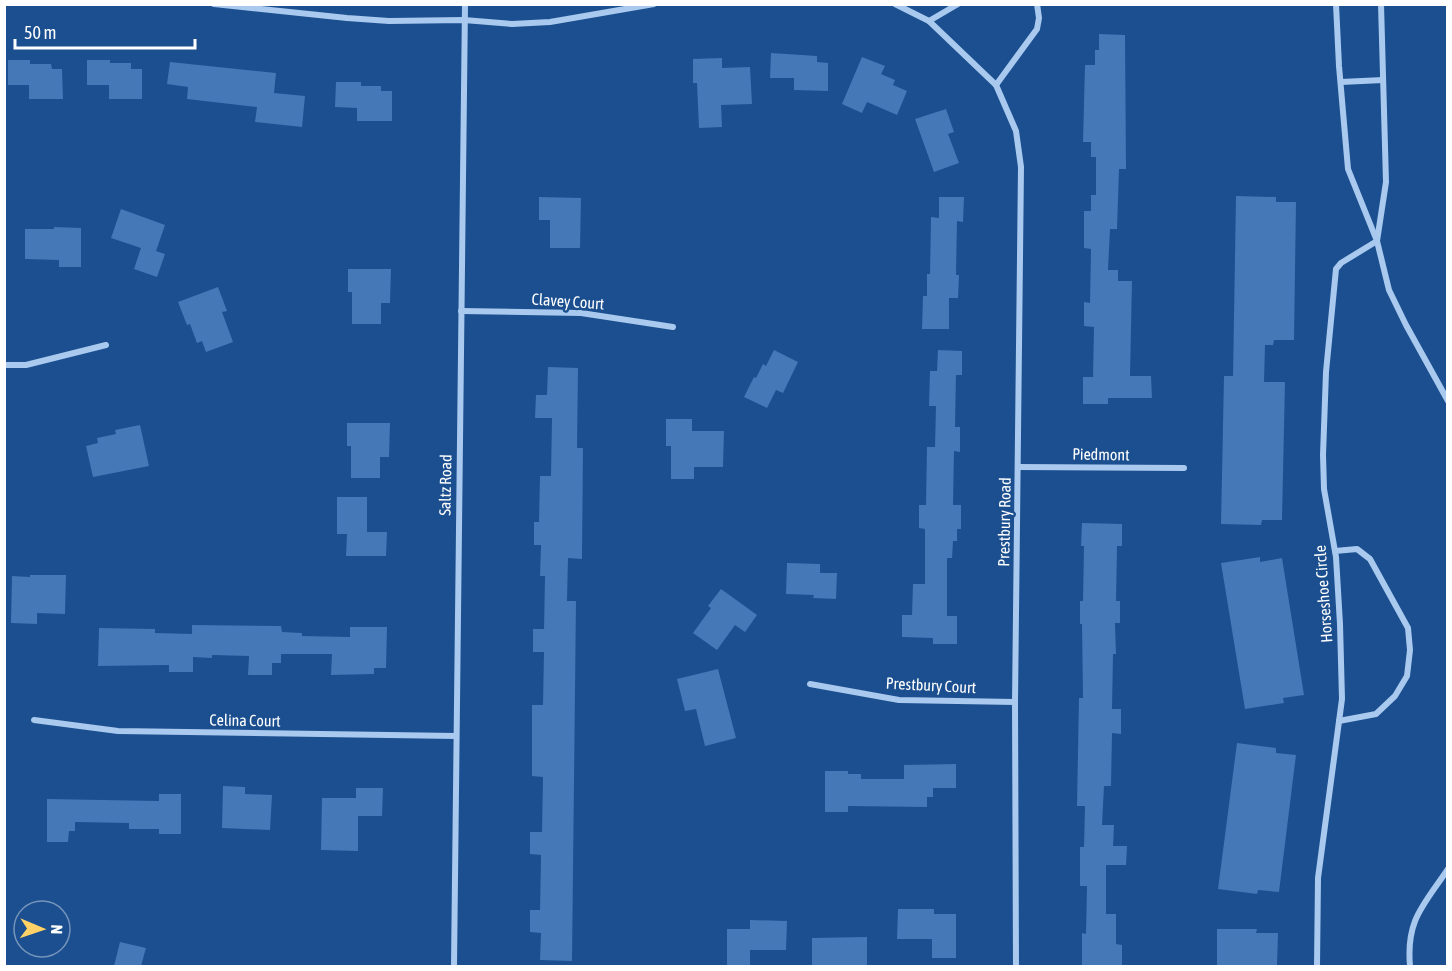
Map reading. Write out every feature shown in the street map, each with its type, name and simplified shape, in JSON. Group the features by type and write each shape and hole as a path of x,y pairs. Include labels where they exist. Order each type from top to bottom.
{"street":[{"path":"214,4 389,21 464,20 512,24 550,22 654,4"},
{"name":"Saltz Road","path":"454,966 465,4"},
{"name":"Prestbury Road","path":"895,4 929,21 996,85 1016,132 1021,167 1015,702 1016,965"},
{"path":"929,21 958,4"},
{"path":"996,85 1037,29 1039,18 1037,4"},
{"path":"1336,4 1348,169 1377,242 1389,290 1448,401"},
{"path":"1377,242 1386,182 1381,4"},
{"path":"1341,82 1383,81"},
{"name":"Horseshoe Circle","path":"1317,966 1317,878 1342,699 1335,551 1324,489 1326,372 1336,269 1341,263 1377,242"},
{"name":"Clavey Court","path":"461,311 581,313 673,327"},
{"path":"4,365 26,365 106,345"},
{"name":"Piedmont","path":"1018,467 1184,468"},
{"path":"1335,551 1357,549 1370,559 1408,628 1410,650 1407,676 1395,696 1376,714 1339,721"},
{"name":"Prestbury Court","path":"810,684 899,700 1015,702"},
{"name":"Celina Court","path":"34,720 118,731 456,736"},
{"path":"1410,966 1408,945 1413,923 1448,869"}],"building":[{"path":"1099,34 1125,35 1126,169 1119,169 1117,229 1110,229 1108,270 1118,270 1118,281 1132,281 1130,376 1151,376 1152,398 1108,398 1108,404 1083,404 1083,377 1093,377 1094,327 1084,326 1084,302 1090,303 1091,249 1084,248 1084,211 1091,211 1091,195 1096,195 1096,157 1091,157 1091,142 1083,142 1085,65 1095,65 1095,50 1099,50"},
{"path":"771,53 817,56 817,62 828,63 828,91 794,90 794,78 770,78"},
{"path":"862,57 885,66 881,74 895,80 893,85 907,91 897,115 867,102 862,113 842,104"},
{"path":"722,58 722,68 750,67 752,104 721,105 722,127 699,128 697,83 693,83 693,59"},
{"path":"8,60 30,60 30,64 51,64 52,69 62,69 63,99 29,99 29,85 8,85"},
{"path":"87,60 131,63 131,69 142,69 142,99 109,99 109,85 87,85"},
{"path":"170,62 276,73 274,93 305,96 302,127 255,122 257,107 187,99 188,87 167,84"},
{"path":"336,82 361,82 361,86 381,86 381,91 392,91 392,121 357,121 357,108 335,107"},
{"path":"946,109 954,132 948,134 959,163 934,172 915,119"},
{"path":"1236,196 1276,197 1276,202 1296,202 1294,340 1274,340 1273,345 1265,345 1264,382 1285,382 1282,520 1262,520 1261,525 1221,524 1224,376 1233,376"},
{"path":"539,197 581,198 580,248 550,248 550,220 539,220"},
{"path":"939,197 964,197 963,222 957,221 958,298 949,298 949,329 922,329 923,296 927,296 927,274 930,274 931,217 939,218"},
{"path":"121,209 165,225 156,251 165,254 157,277 134,269 141,248 111,238"},
{"path":"54,227 81,228 81,267 59,267 59,260 25,259 25,229 54,229"},
{"path":"348,269 391,269 390,303 381,303 381,324 352,324 352,292 348,292"},
{"path":"218,287 227,311 222,312 233,342 206,352 202,341 197,343 178,302"},
{"path":"774,350 798,362 783,393 776,390 767,408 744,397 754,377 756,378 763,364 766,366"},
{"path":"938,350 962,351 962,375 956,375 955,427 960,427 960,452 954,451 953,505 961,505 961,529 957,529 957,541 953,541 952,558 947,558 947,616 957,616 957,644 933,644 933,638 902,637 902,615 912,615 913,584 925,584 925,529 919,528 919,505 926,505 927,447 935,447 936,406 929,406 930,371 937,371"},
{"path":"548,367 578,368 577,448 583,448 582,559 568,558 567,601 576,601 572,961 540,960 541,933 530,932 530,910 540,910 541,855 530,854 530,832 542,832 543,777 532,776 532,705 543,705 544,652 533,652 533,629 544,629 545,576 540,576 541,545 534,545 534,522 539,522 540,476 551,476 552,418 535,418 536,395 547,395"},
{"path":"666,419 692,419 692,431 724,431 723,467 694,467 694,479 671,479 671,446 666,446"},
{"path":"347,423 390,423 389,457 380,457 380,478 351,478 351,446 347,446"},
{"path":"140,425 149,466 93,477 86,446 98,443 97,438 116,434 115,430"},
{"path":"337,497 367,497 367,532 387,532 386,556 346,556 347,534 337,534"},
{"path":"1082,523 1122,524 1122,546 1117,546 1116,601 1120,601 1120,623 1115,623 1116,654 1113,654 1112,709 1121,709 1121,734 1112,733 1111,786 1104,786 1102,825 1114,825 1113,846 1127,846 1126,865 1106,865 1106,914 1116,914 1116,944 1122,945 1122,966 1082,966 1082,933 1086,934 1087,886 1080,886 1080,847 1084,847 1085,806 1077,806 1079,698 1083,698 1082,624 1080,624 1080,601 1083,601"},
{"path":"1260,557 1260,562 1282,558 1304,695 1283,698 1284,703 1245,709 1221,563"},
{"path":"787,563 820,564 820,573 837,573 836,599 786,594"},
{"path":"30,575 66,575 65,614 37,613 37,624 11,623 12,576 30,577"},
{"path":"721,589 757,615 745,632 735,625 717,650 693,633 711,608 708,606"},
{"path":"192,625 281,626 282,632 302,633 302,636 350,637 350,627 387,627 386,668 374,668 374,674 331,675 332,654 281,654 281,663 272,663 272,675 248,675 249,656 193,657 193,672 169,672 169,665 98,666 99,628 155,629 155,633 192,634"},
{"path":"718,669 736,738 705,746 696,709 685,711 677,679"},
{"path":"1237,743 1276,748 1276,753 1296,755 1279,892 1258,890 1257,894 1218,889"},
{"path":"956,764 956,788 933,788 933,797 927,797 927,807 848,806 848,812 825,812 825,771 848,771 848,774 861,774 861,779 904,779 904,765"},
{"path":"223,786 245,787 245,794 272,795 270,830 222,828"},
{"path":"356,788 383,788 382,816 358,816 358,851 321,850 322,798 356,798"},
{"path":"159,794 181,794 181,834 159,834 159,829 129,829 129,823 75,822 75,831 69,831 68,842 47,842 47,799 159,801"},
{"path":"898,909 934,909 934,914 956,914 956,958 932,958 932,939 897,939"},
{"path":"750,920 787,921 786,950 750,950 750,966 727,966 727,929 750,929"},
{"path":"1217,929 1257,929 1256,933 1278,933 1277,966 1217,966"},
{"path":"867,937 867,966 812,966 812,938"},
{"path":"120,942 146,948 141,966 114,966"}]}
